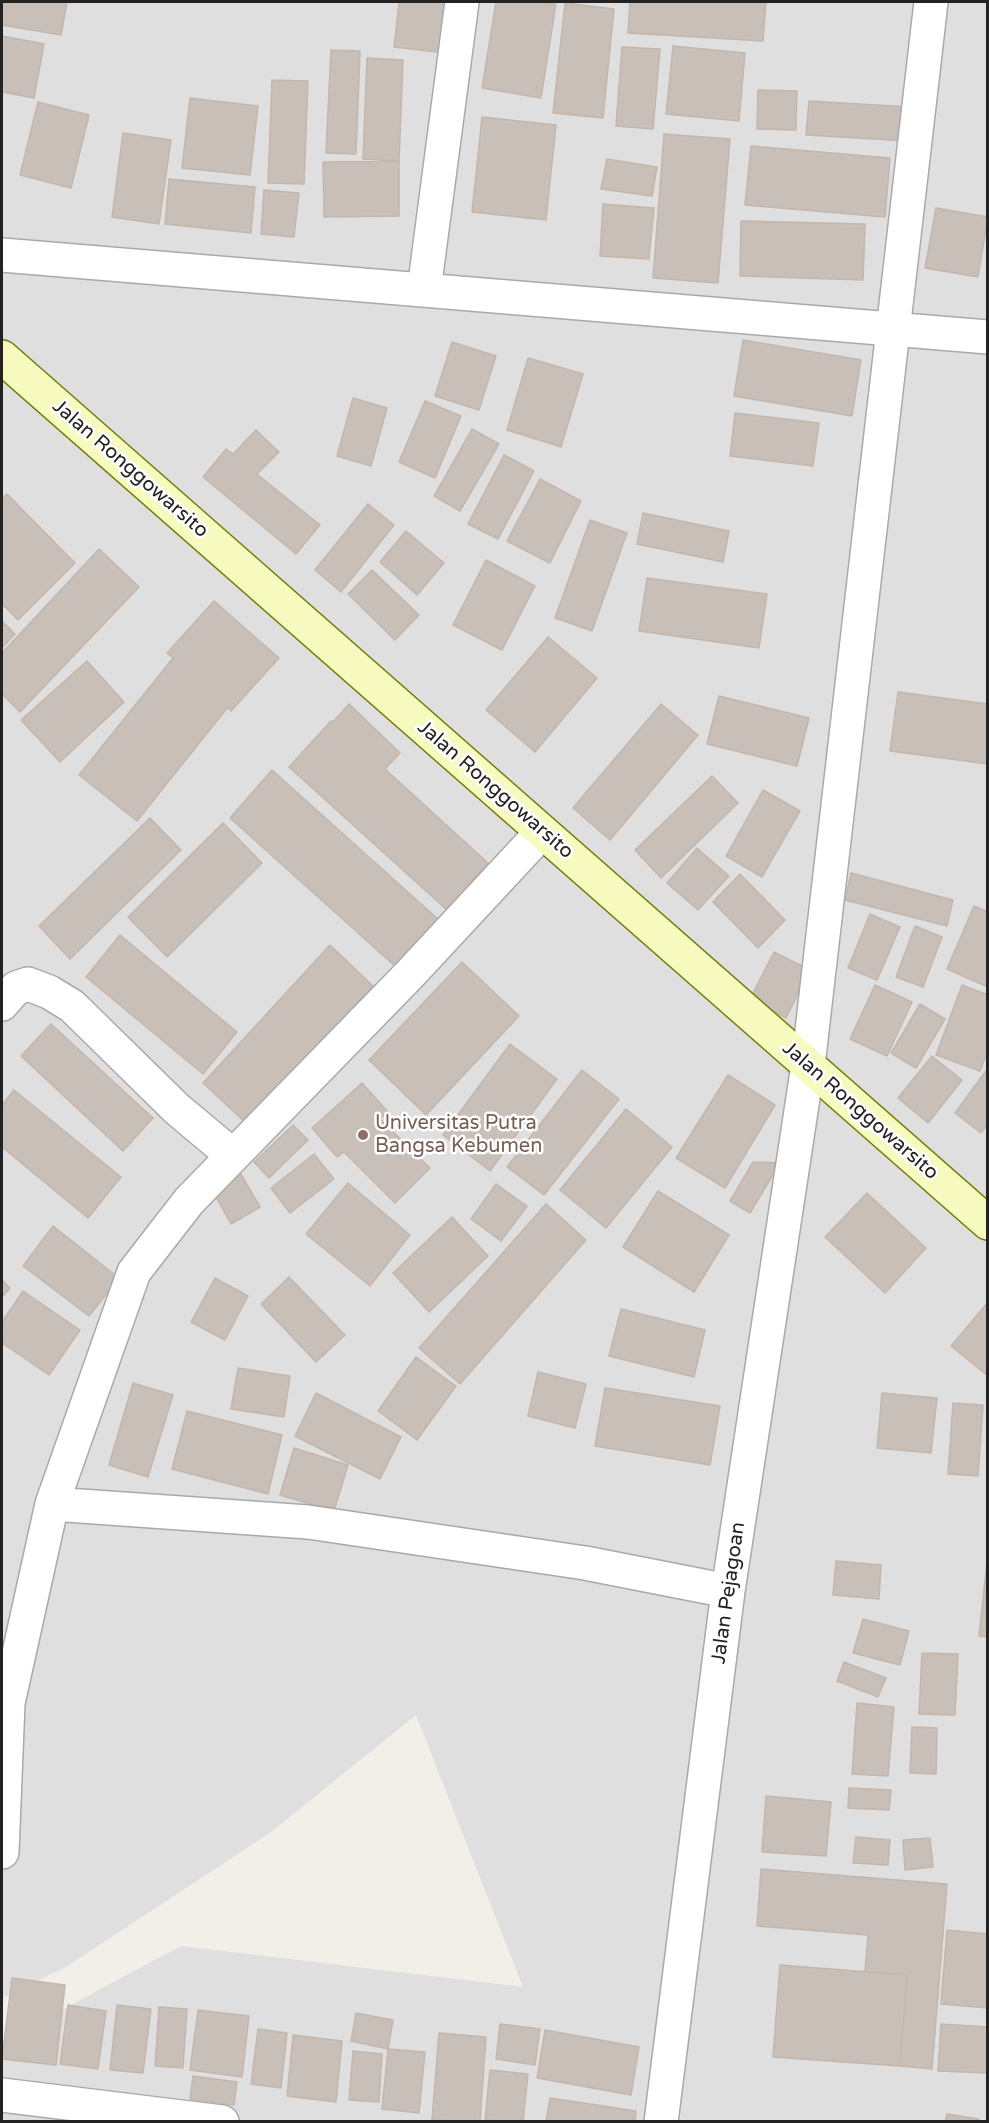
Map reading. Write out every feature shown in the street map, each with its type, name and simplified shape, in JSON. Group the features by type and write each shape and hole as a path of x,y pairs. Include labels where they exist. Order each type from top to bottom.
{"main road":[{"name":"Jalan Ronggowarsito","path":"2,357 987,1224"}],"street":[{"path":"424,290 462,2"},
{"name":"Jalan Pejagoan","path":"660,2121 728,1591 808,1065 932,2"},
{"path":"2,255 987,337"},
{"path":"2,1852 8,1703 52,1504 134,1272 189,1201 411,973 542,832"},
{"path":"2,1004 16,988 28,984 49,992 72,1006 177,1109 232,1155"},
{"path":"52,1504 308,1522 585,1563 728,1591"},
{"path":"2,2095 222,2121"}],"shaded area":[{"path":"2,2 987,2 987,2121 2,2121 2,2042 181,1946 523,1987 416,1715 271,1832 66,1967 2,1998"}],"building":[{"path":"2,2 67,2 61,35 2,25"},
{"path":"399,2 453,2 446,53 394,47"},
{"path":"496,2 556,4 541,98 482,88"},
{"path":"630,2 766,2 763,41 628,33"},
{"path":"565,3 614,9 603,118 553,113"},
{"path":"2,36 44,44 34,98 2,92"},
{"path":"673,46 745,53 739,121 666,114"},
{"path":"622,47 660,49 653,129 616,126"},
{"path":"331,50 360,51 356,154 326,153"},
{"path":"367,58 403,60 399,161 363,159"},
{"path":"272,80 308,81 304,184 268,183"},
{"path":"758,90 797,91 796,130 757,129"},
{"path":"190,98 258,106 250,175 182,168"},
{"path":"809,101 910,107 908,141 806,135"},
{"path":"38,102 89,115 71,188 20,175"},
{"path":"482,117 556,125 546,220 472,212"},
{"path":"123,133 171,140 159,224 112,217"},
{"path":"664,134 730,139 718,283 653,278"},
{"path":"751,146 890,158 885,217 745,205"},
{"path":"607,159 657,167 652,196 601,189"},
{"path":"399,161 399,216 324,217 323,162"},
{"path":"169,179 255,187 251,233 165,224"},
{"path":"264,190 299,193 294,237 261,234"},
{"path":"603,204 654,208 649,259 600,256"},
{"path":"936,208 988,217 978,277 925,268"},
{"path":"741,221 865,224 863,280 740,276"},
{"path":"743,340 861,360 852,416 734,396"},
{"path":"452,342 496,356 479,410 435,396"},
{"path":"528,358 583,374 561,447 507,430"},
{"path":"353,398 387,408 371,466 337,456"},
{"path":"425,401 461,416 435,478 399,462"},
{"path":"735,413 819,423 813,466 730,456"},
{"path":"472,429 499,444 460,511 434,496"},
{"path":"256,430 279,452 257,474 320,525 296,554 203,477 226,449 233,454"},
{"path":"504,455 534,471 498,539 468,524"},
{"path":"540,479 581,501 550,563 507,541"},
{"path":"7,494 75,563 18,620 2,604 2,499"},
{"path":"368,504 394,525 341,592 315,570"},
{"path":"643,513 729,531 723,562 637,544"},
{"path":"590,520 627,533 592,631 555,618"},
{"path":"406,531 444,563 417,595 380,562"},
{"path":"99,549 139,587 20,712 2,694 2,653"},
{"path":"486,560 535,586 502,650 453,625"},
{"path":"372,570 419,615 395,640 348,594"},
{"path":"647,578 767,594 759,648 639,631"},
{"path":"214,601 279,658 231,711 228,707 137,821 79,775 173,658 167,653"},
{"path":"2,621 15,634 2,648"},
{"path":"548,637 597,678 535,752 486,710"},
{"path":"87,661 124,702 60,762 21,720"},
{"path":"898,692 988,704 988,764 890,751"},
{"path":"719,696 809,718 797,766 707,744"},
{"path":"349,704 400,753 385,769 488,863 447,910 289,767"},
{"path":"661,704 698,735 610,840 573,808"},
{"path":"272,770 439,920 396,967 230,818"},
{"path":"712,776 738,803 661,878 635,850"},
{"path":"763,790 800,811 762,877 726,856"},
{"path":"150,818 181,850 70,959 39,926"},
{"path":"223,823 262,863 167,957 128,917"},
{"path":"697,848 729,876 698,910 667,883"},
{"path":"851,873 953,900 947,926 845,900"},
{"path":"740,874 785,920 758,948 713,902"},
{"path":"974,906 988,912 988,987 947,969"},
{"path":"870,914 900,927 877,980 848,968"},
{"path":"915,926 942,937 923,987 896,977"},
{"path":"120,935 237,1032 203,1074 86,977"},
{"path":"330,945 374,987 248,1125 203,1083"},
{"path":"774,952 810,970 786,1018 750,999"},
{"path":"462,962 519,1016 426,1115 369,1060"},
{"path":"875,985 912,1002 887,1056 850,1039"},
{"path":"962,985 988,995 988,1051 980,1071 936,1055"},
{"path":"920,1004 945,1019 916,1068 891,1053"},
{"path":"51,1024 153,1118 123,1151 21,1056"},
{"path":"510,1044 557,1079 490,1171 443,1135"},
{"path":"932,1056 962,1080 928,1123 898,1098"},
{"path":"988,1068 988,1124 981,1133 955,1113"},
{"path":"582,1070 619,1099 544,1195 507,1167"},
{"path":"728,1075 775,1105 725,1188 676,1158"},
{"path":"362,1083 388,1112 380,1119 430,1168 395,1203 344,1152 337,1157 312,1128"},
{"path":"14,1090 121,1177 88,1218 2,1147 2,1105"},
{"path":"626,1109 672,1147 606,1228 560,1190"},
{"path":"293,1125 308,1140 269,1178 254,1162"},
{"path":"314,1154 334,1179 290,1213 271,1188"},
{"path":"753,1162 780,1163 750,1213 730,1201"},
{"path":"239,1171 260,1207 231,1224 211,1188"},
{"path":"348,1183 410,1235 370,1286 306,1234"},
{"path":"496,1184 527,1206 501,1241 471,1219"},
{"path":"658,1191 729,1235 694,1292 623,1247"},
{"path":"867,1193 926,1248 885,1293 825,1237"},
{"path":"546,1204 586,1240 460,1384 419,1348"},
{"path":"452,1217 488,1256 429,1312 393,1273"},
{"path":"53,1226 119,1278 89,1316 23,1266"},
{"path":"289,1277 345,1335 316,1362 261,1304"},
{"path":"215,1278 248,1296 225,1340 191,1322"},
{"path":"2,1280 10,1288 2,1297"},
{"path":"23,1291 80,1330 49,1375 2,1343 2,1322"},
{"path":"988,1302 988,1376 951,1346"},
{"path":"621,1309 705,1330 694,1377 609,1356"},
{"path":"416,1357 456,1386 417,1440 378,1411"},
{"path":"238,1368 290,1376 284,1417 231,1409"},
{"path":"538,1372 586,1384 575,1428 528,1416"},
{"path":"133,1383 173,1395 148,1477 109,1465"},
{"path":"605,1388 720,1406 710,1465 595,1446"},
{"path":"316,1393 401,1437 380,1479 295,1436"},
{"path":"882,1393 937,1398 931,1453 877,1448"},
{"path":"953,1403 983,1405 978,1476 948,1474"},
{"path":"187,1411 282,1435 268,1494 172,1469"},
{"path":"294,1448 348,1465 334,1511 280,1495"},
{"path":"836,1561 881,1565 879,1599 833,1595"},
{"path":"988,1562 988,1637 979,1636"},
{"path":"863,1619 909,1631 900,1665 853,1653"},
{"path":"922,1653 958,1654 955,1715 919,1714"},
{"path":"844,1662 886,1678 878,1697 837,1681"},
{"path":"857,1703 894,1707 888,1776 852,1774"},
{"path":"912,1727 937,1728 936,1774 910,1773"},
{"path":"849,1788 891,1790 889,1810 848,1808"},
{"path":"766,1796 831,1802 826,1856 762,1852"},
{"path":"856,1837 890,1840 888,1865 853,1863"},
{"path":"930,1838 933,1867 905,1870 903,1840"},
{"path":"761,1869 947,1884 932,2069 900,2066 907,1975 865,1972 868,1935 757,1926"},
{"path":"947,1930 988,1934 988,2008 941,2004"},
{"path":"780,1965 907,1975 900,2066 773,2057"},
{"path":"12,1978 65,1985 56,2065 2,2059"},
{"path":"68,2005 106,2011 98,2069 60,2064"},
{"path":"117,2005 151,2009 143,2073 110,2070"},
{"path":"159,2007 187,2009 183,2068 155,2066"},
{"path":"198,2010 249,2016 242,2077 190,2070"},
{"path":"356,2013 393,2020 388,2049 351,2041"},
{"path":"500,2024 540,2029 535,2065 496,2059"},
{"path":"941,2024 988,2027 988,2073 938,2071"},
{"path":"258,2029 287,2033 281,2088 251,2084"},
{"path":"545,2030 639,2047 631,2095 537,2078"},
{"path":"439,2033 486,2037 480,2122 432,2120"},
{"path":"293,2035 342,2041 336,2102 287,2096"},
{"path":"388,2049 425,2052 419,2113 382,2109"},
{"path":"353,2051 382,2054 379,2102 349,2100"},
{"path":"490,2070 528,2074 523,2122 485,2120"},
{"path":"193,2076 237,2082 234,2105 190,2099"},
{"path":"550,2098 636,2111 635,2122 546,2122"},
{"path":"947,2114 979,2119 978,2122 945,2122"}],"place":[{"name":"Universitas Putra Bangsa Kebumen","path":"363,1135"}]}
